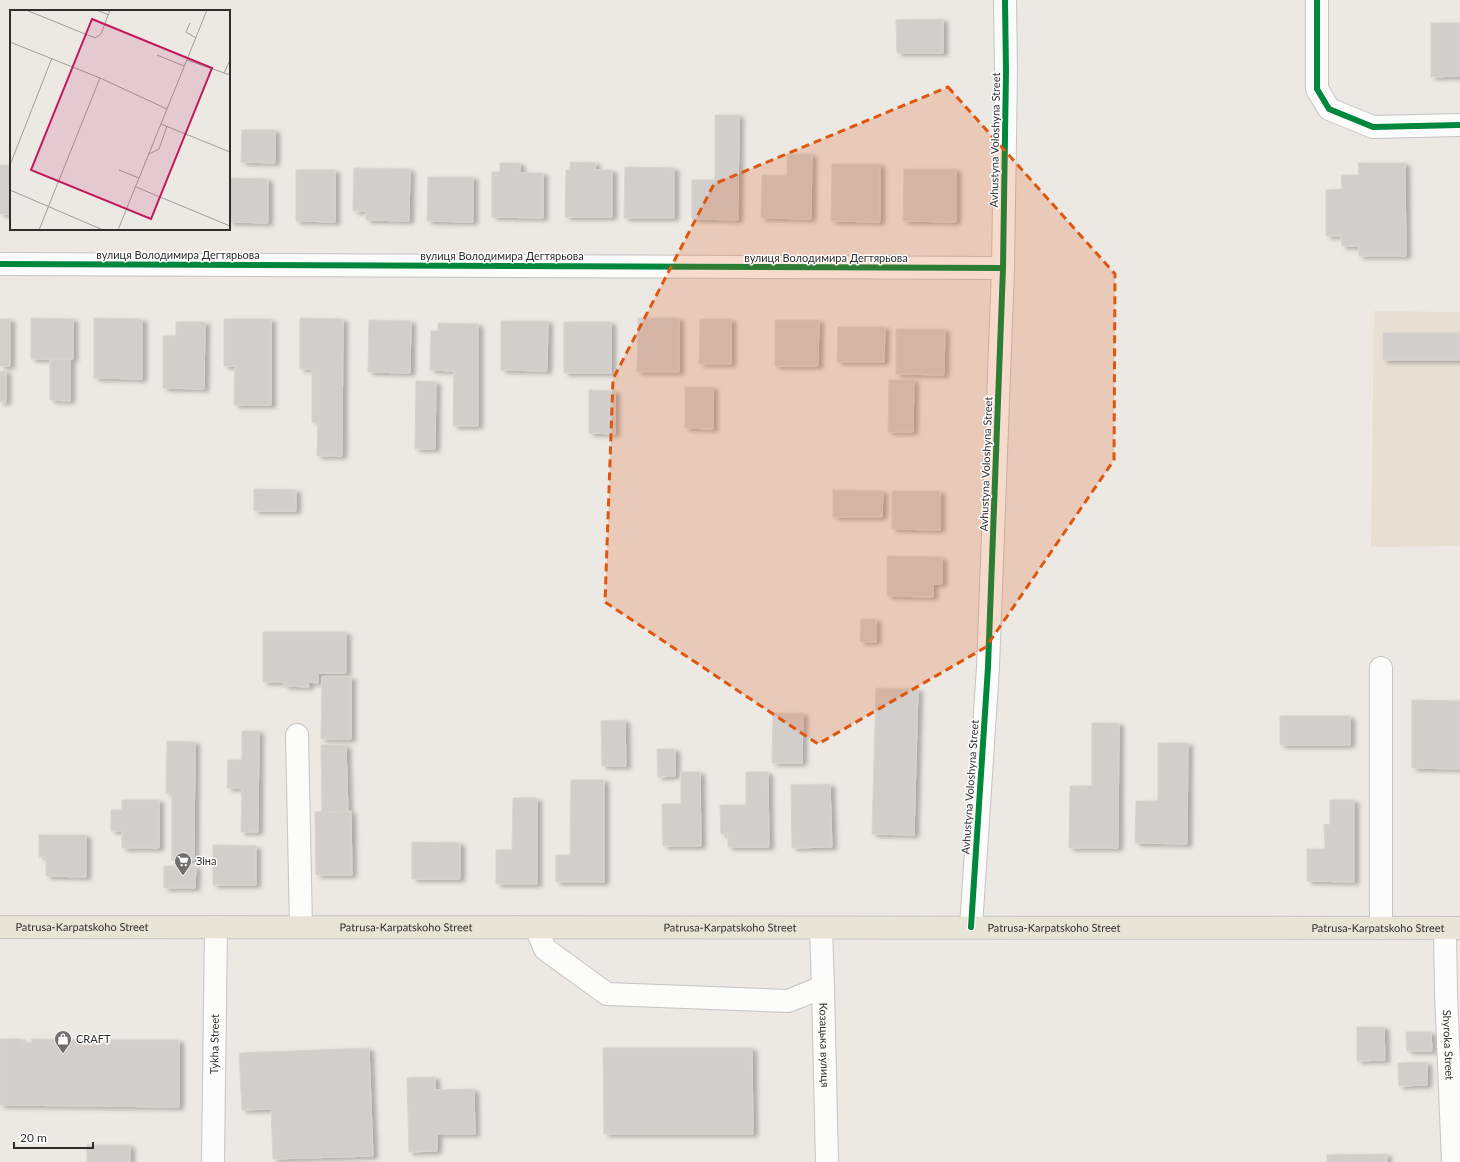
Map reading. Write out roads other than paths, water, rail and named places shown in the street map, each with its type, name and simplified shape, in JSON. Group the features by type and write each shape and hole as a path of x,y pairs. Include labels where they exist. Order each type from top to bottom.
{"main road":[{"name":"Patrusa-Karpatskoho Street","path":"0,927 821,929 1453,928"}],"street":[{"name":"Avhustyna Voloshyna Street","path":"970,928 988,667 1003,268 1006,71 1005,0"},
{"path":"1317,0 1317,89 1329,109 1373,127 1460,125"},
{"name":"вулиця Володимира Дегтярьова","path":"0,264 1003,268"},
{"path":"1381,668 1381,928"},
{"path":"297,734 300,927"},
{"name":"Tykha Street","path":"213,1162 216,927"},
{"path":"536,928 545,949 607,994 788,1001 823,987"},
{"name":"Shyroka Street","path":"1453,928 1446,993 1453,1162"},
{"name":"Козацька вулиця","path":"821,929 827,1162"}],"place":[{"name":"Зіна","path":"183,876"},
{"name":"CRAFT","path":"63,1054"}]}
